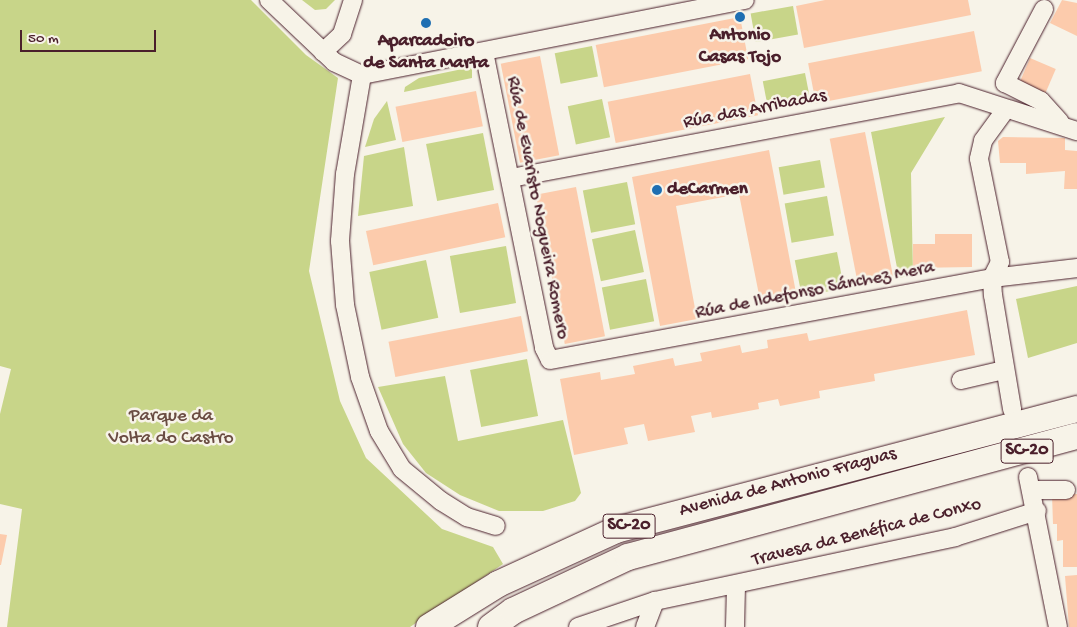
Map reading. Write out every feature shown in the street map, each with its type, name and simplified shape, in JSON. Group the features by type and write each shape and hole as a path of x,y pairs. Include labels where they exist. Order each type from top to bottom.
{"highway":[{"name":"Avenida de Antonio Fraguas","path":"429,627 498,584 616,530 1077,408"},
{"name":"Avenida de Antonio Fraguas","path":"491,627 513,611 628,557 1070,440"}],"street":[{"path":"269,0 323,52 349,72 362,76 746,0"},
{"path":"323,52 342,34 353,0"},
{"path":"1044,9 1005,83 1041,101 1060,122 1077,131"},
{"name":"Rúa de Evaristo Nogueira Romero","path":"484,52 511,178 545,356 561,361"},
{"path":"362,76 345,174 340,241 345,305 360,378 379,431 402,469 450,507 496,526"},
{"name":"Rúa das Arribadas","path":"511,178 959,93 1006,109 1060,122"},
{"path":"1006,109 983,141 979,160 1000,262 992,278 1004,370 1012,409"},
{"name":"Rúa de Ildefonso Sánchez Mera","path":"561,361 992,278 1077,268"},
{"path":"961,380 1004,370"},
{"path":"1058,627 1030,483 1066,490"},
{"name":"Travesa da Benéfica de Conxo","path":"578,627 655,601 736,586 955,537 1036,511"},
{"name":"Travesa da Benéfica de Conxo","path":"736,586 736,627"},
{"path":"644,627 655,601"}],"green space":[{"name":"Parque da Volta do Castro","path":"0,0 251,0 306,55 338,78 309,271 340,401 366,458 442,529 493,547 503,564 410,627 7,627 22,509 0,504 0,414 11,369 0,366"},
{"path":"302,0 335,0 326,9 315,10"},
{"path":"793,6 798,35 756,42 751,13"},
{"path":"592,46 598,76 561,84 555,53"},
{"path":"472,67 472,78 404,92 405,87 419,78"},
{"path":"805,73 810,99 768,107 763,81"},
{"path":"602,99 610,137 576,144 568,106"},
{"path":"387,101 396,140 365,147 374,119"},
{"path":"945,117 911,173 913,275 899,278 871,132"},
{"path":"483,133 494,190 437,201 426,144"},
{"path":"404,147 413,206 358,216 364,156"},
{"path":"820,160 825,188 784,195 779,167"},
{"path":"627,182 635,224 591,233 583,191"},
{"path":"827,196 834,235 792,243 785,203"},
{"path":"635,230 644,272 601,281 592,239"},
{"path":"506,246 516,303 460,313 450,256"},
{"path":"837,252 844,288 802,297 795,260"},
{"path":"426,260 438,318 382,330 369,272"},
{"path":"646,279 654,321 610,330 602,288"},
{"path":"1077,286 1077,343 1028,358 1016,299"},
{"path":"527,359 538,416 481,427 470,370"},
{"path":"445,376 458,441 563,420 581,493 575,501 543,511 499,511 460,495 426,473 403,444 378,387"}],"building":[{"path":"825,0 968,0 971,15 804,48 796,6"},
{"path":"1062,0 1077,3 1077,36 1050,23"},
{"path":"740,17 748,59 604,87 596,45"},
{"path":"974,31 982,71 816,103 808,63"},
{"path":"540,56 559,155 520,163 501,64"},
{"path":"1030,58 1056,69 1046,93 1020,82"},
{"path":"750,74 758,115 616,143 608,102"},
{"path":"476,91 483,126 402,142 396,107"},
{"path":"865,132 894,279 858,286 830,139"},
{"path":"1003,137 1065,138 1065,150 1077,151 1077,189 1064,189 1065,171 1026,174 1026,163 1000,163 998,141"},
{"path":"769,150 797,298 761,305 739,194 676,206 697,319 660,326 632,177"},
{"path":"576,187 605,336 565,344 536,195"},
{"path":"498,203 505,237 373,265 366,231"},
{"path":"935,234 972,234 972,267 913,268 913,244 935,244"},
{"path":"967,310 975,355 874,374 875,381 819,391 820,398 780,406 778,399 758,403 759,409 712,418 711,412 691,416 695,432 648,441 644,424 624,428 628,444 574,455 560,379 600,372 601,380 635,374 633,366 673,358 675,366 702,361 700,353 740,345 742,353 768,348 767,340 807,333 809,341"},
{"path":"521,316 528,351 395,377 388,342"},
{"path":"1077,494 1077,567 1063,567 1063,540 1057,541 1057,524 1053,524 1052,495"},
{"path":"0,534 7,535 1,565 0,565"},
{"path":"1077,575 1077,627 1069,627 1065,576"}],"place":[{"name":"Antonio Casas Tojo","path":"740,17"},
{"name":"Aparcadoiro de Santa Marta","path":"426,23"},
{"name":"deCarmen","path":"657,190"}]}
